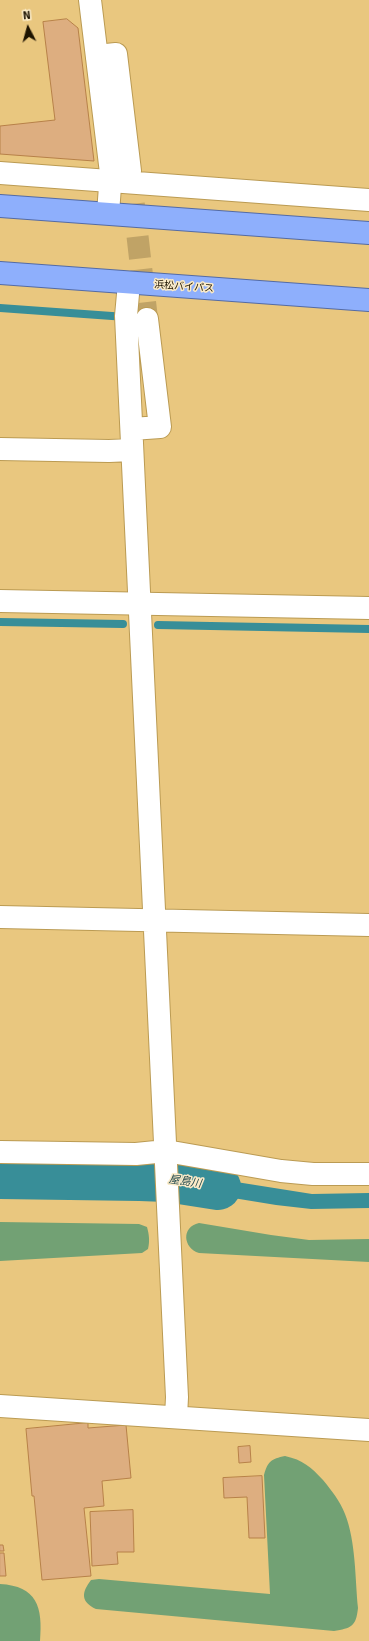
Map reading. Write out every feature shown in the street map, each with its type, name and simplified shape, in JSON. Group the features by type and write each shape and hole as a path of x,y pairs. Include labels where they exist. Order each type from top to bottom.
{"highway":[{"path":"0,206 369,233"},
{"name":"浜松バイパス","path":"0,273 369,300"}],"street":[{"path":"90,0 111,173 108,214"},
{"path":"97,56 116,54 130,171"},
{"path":"0,173 369,200"},
{"path":"129,283 126,316 177,1389 176,1417"},
{"path":"0,449 109,451 160,427 147,319"},
{"path":"0,601 369,608"},
{"path":"0,917 369,925"},
{"path":"0,1152 136,1154 166,1156 313,1174 369,1174"},
{"path":"0,1406 369,1430"}],"green space":[{"path":"0,1222 139,1224 147,1227 149,1246 148,1249 142,1253 0,1261"},
{"path":"199,1223 309,1240 369,1239 369,1262 199,1253 190,1247 186,1238 189,1229 193,1225"},
{"path":"285,1456 302,1462 315,1471 333,1492 345,1514 349,1525 353,1548 358,1608 356,1619 352,1626 334,1631 96,1609 87,1603 84,1597 85,1589 91,1580 99,1579 270,1594 264,1475 271,1461"},
{"path":"0,1584 22,1589 30,1594 35,1600 40,1618 40,1641 0,1641"}],"water":[{"path":"167,1171 312,1194 369,1193 369,1208 311,1209 276,1205 166,1187"}],"building":[{"path":"67,19 78,28 94,161 0,154 0,126 55,120 43,22"},
{"path":"88,1423 88,1428 126,1425 131,1478 102,1481 104,1506 84,1508 91,1576 42,1580 26,1429"},
{"path":"250,1446 251,1462 239,1463 238,1447"},
{"path":"262,1476 265,1538 249,1538 247,1497 224,1498 223,1478"},
{"path":"133,1510 134,1552 117,1552 118,1564 92,1566 90,1512"},
{"path":"0,1545 3,1545 4,1551 0,1551"},
{"path":"0,1553 4,1553 6,1576 0,1576"}],"waterway":[{"path":"0,308 126,317"},
{"path":"0,622 123,624"},
{"path":"158,625 369,629"},
{"name":"屋島川","path":"0,1176 167,1179 218,1187"}],"tunnel":[{"path":"130,171 147,319"}]}
